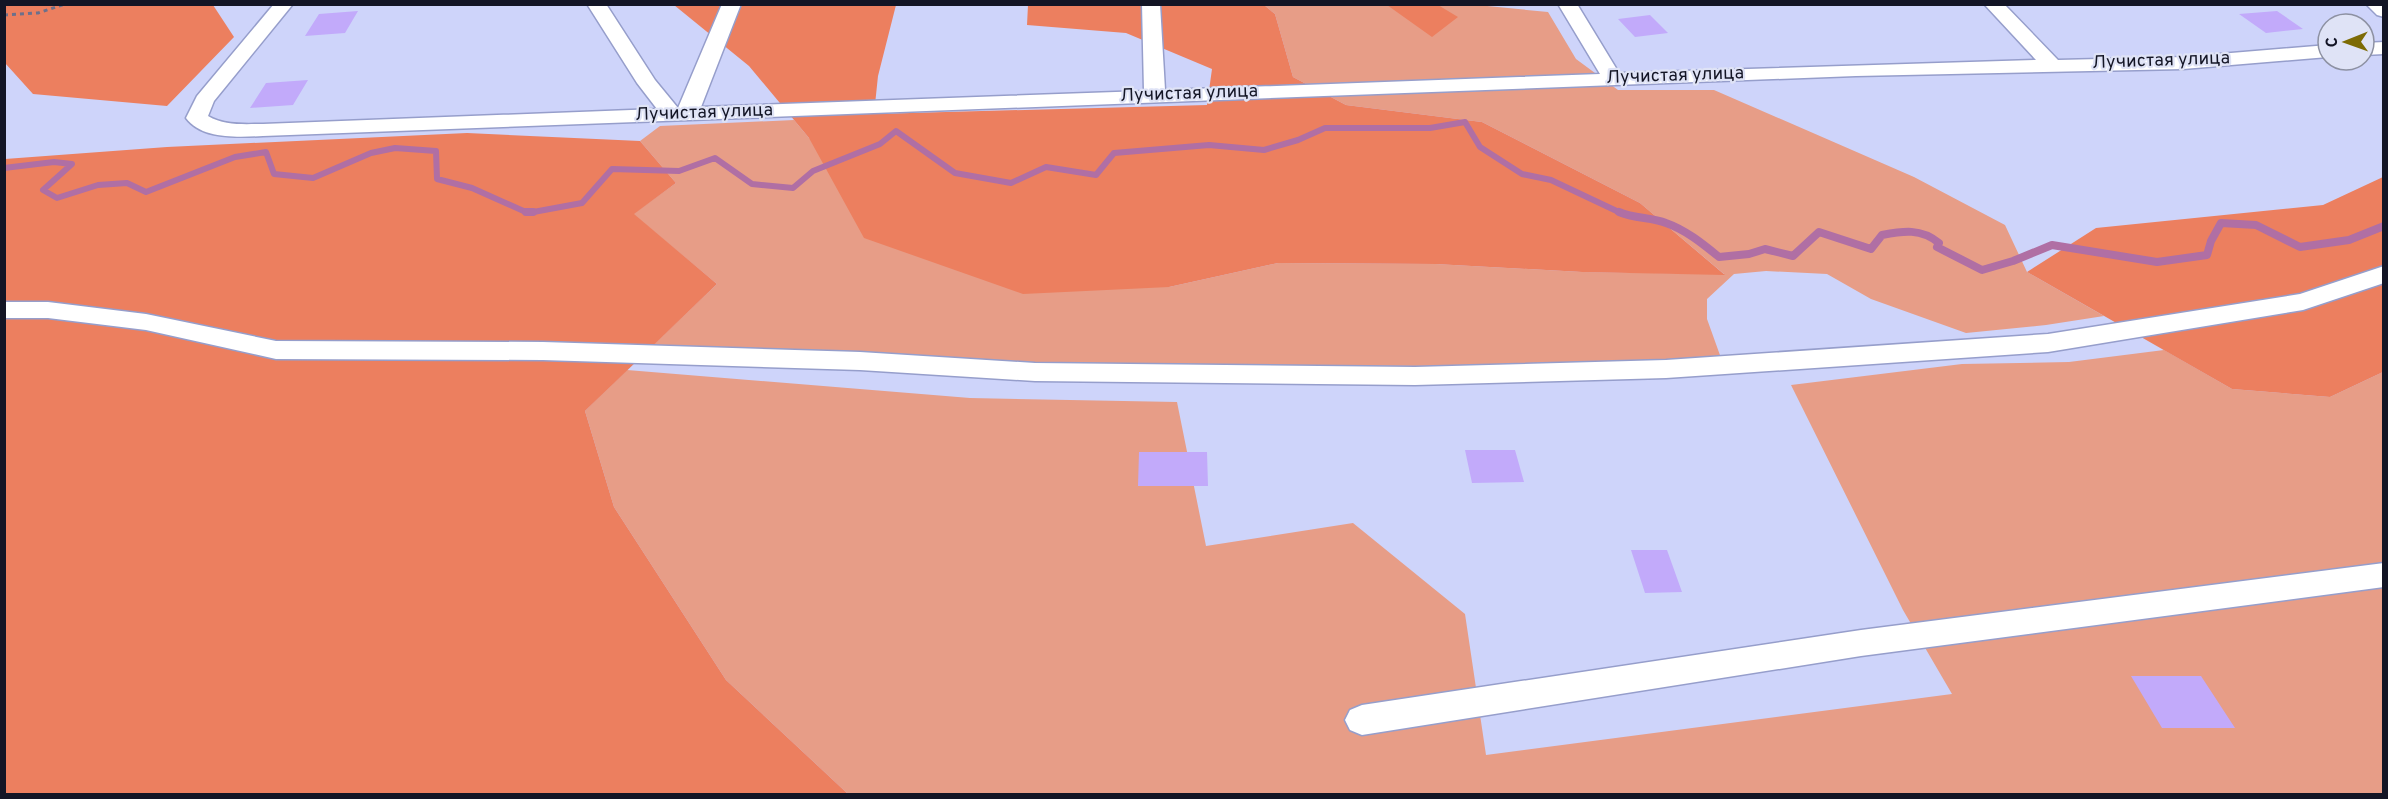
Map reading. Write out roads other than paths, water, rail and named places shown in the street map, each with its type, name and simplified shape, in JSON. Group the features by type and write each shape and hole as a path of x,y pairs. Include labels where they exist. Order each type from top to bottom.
{"street":[{"name":"Лучистая улица","path":"284,4 204,100 197,118 210,127 263,130 1613,79 2182,63 2316,52"},
{"path":"596,4 647,84 680,114 732,4"},
{"path":"1151,4 1155,96"},
{"path":"1567,4 1613,79"},
{"path":"1993,4 2052,65"},
{"path":"2376,4 2384,11"},
{"path":"4,310 48,310 146,322 276,350 543,351 860,361 1035,372 1415,376 1666,369 2048,343 2303,302 2384,274"},
{"path":"1362,720 1861,643 2384,575"}],"waterway":[{"path":"4,168 54,162 72,164 43,190 57,198 98,185 127,183 146,192 235,157 266,152 274,174 313,178 371,153 395,148 436,151 437,179 472,188 528,213 582,203 612,169 679,171 715,158 752,184 793,188 813,171 880,144 896,131 955,173 1011,183 1046,167 1096,175 1114,153 1209,145 1264,150 1298,140 1325,128 1430,128 1465,122 1480,147 1522,174 1551,180 1623,214"},
{"path":"526,212 533,212"},
{"path":"1619,212 1660,221 1680,229 1719,257 1749,254 1765,249 1793,256 1819,232 1871,249 1882,235 1912,232 1932,238 1939,243 1937,247 1982,270 2013,261 2052,245 2157,262 2207,255 2211,241 2221,223 2256,225 2300,247 2349,240 2384,226"}]}
